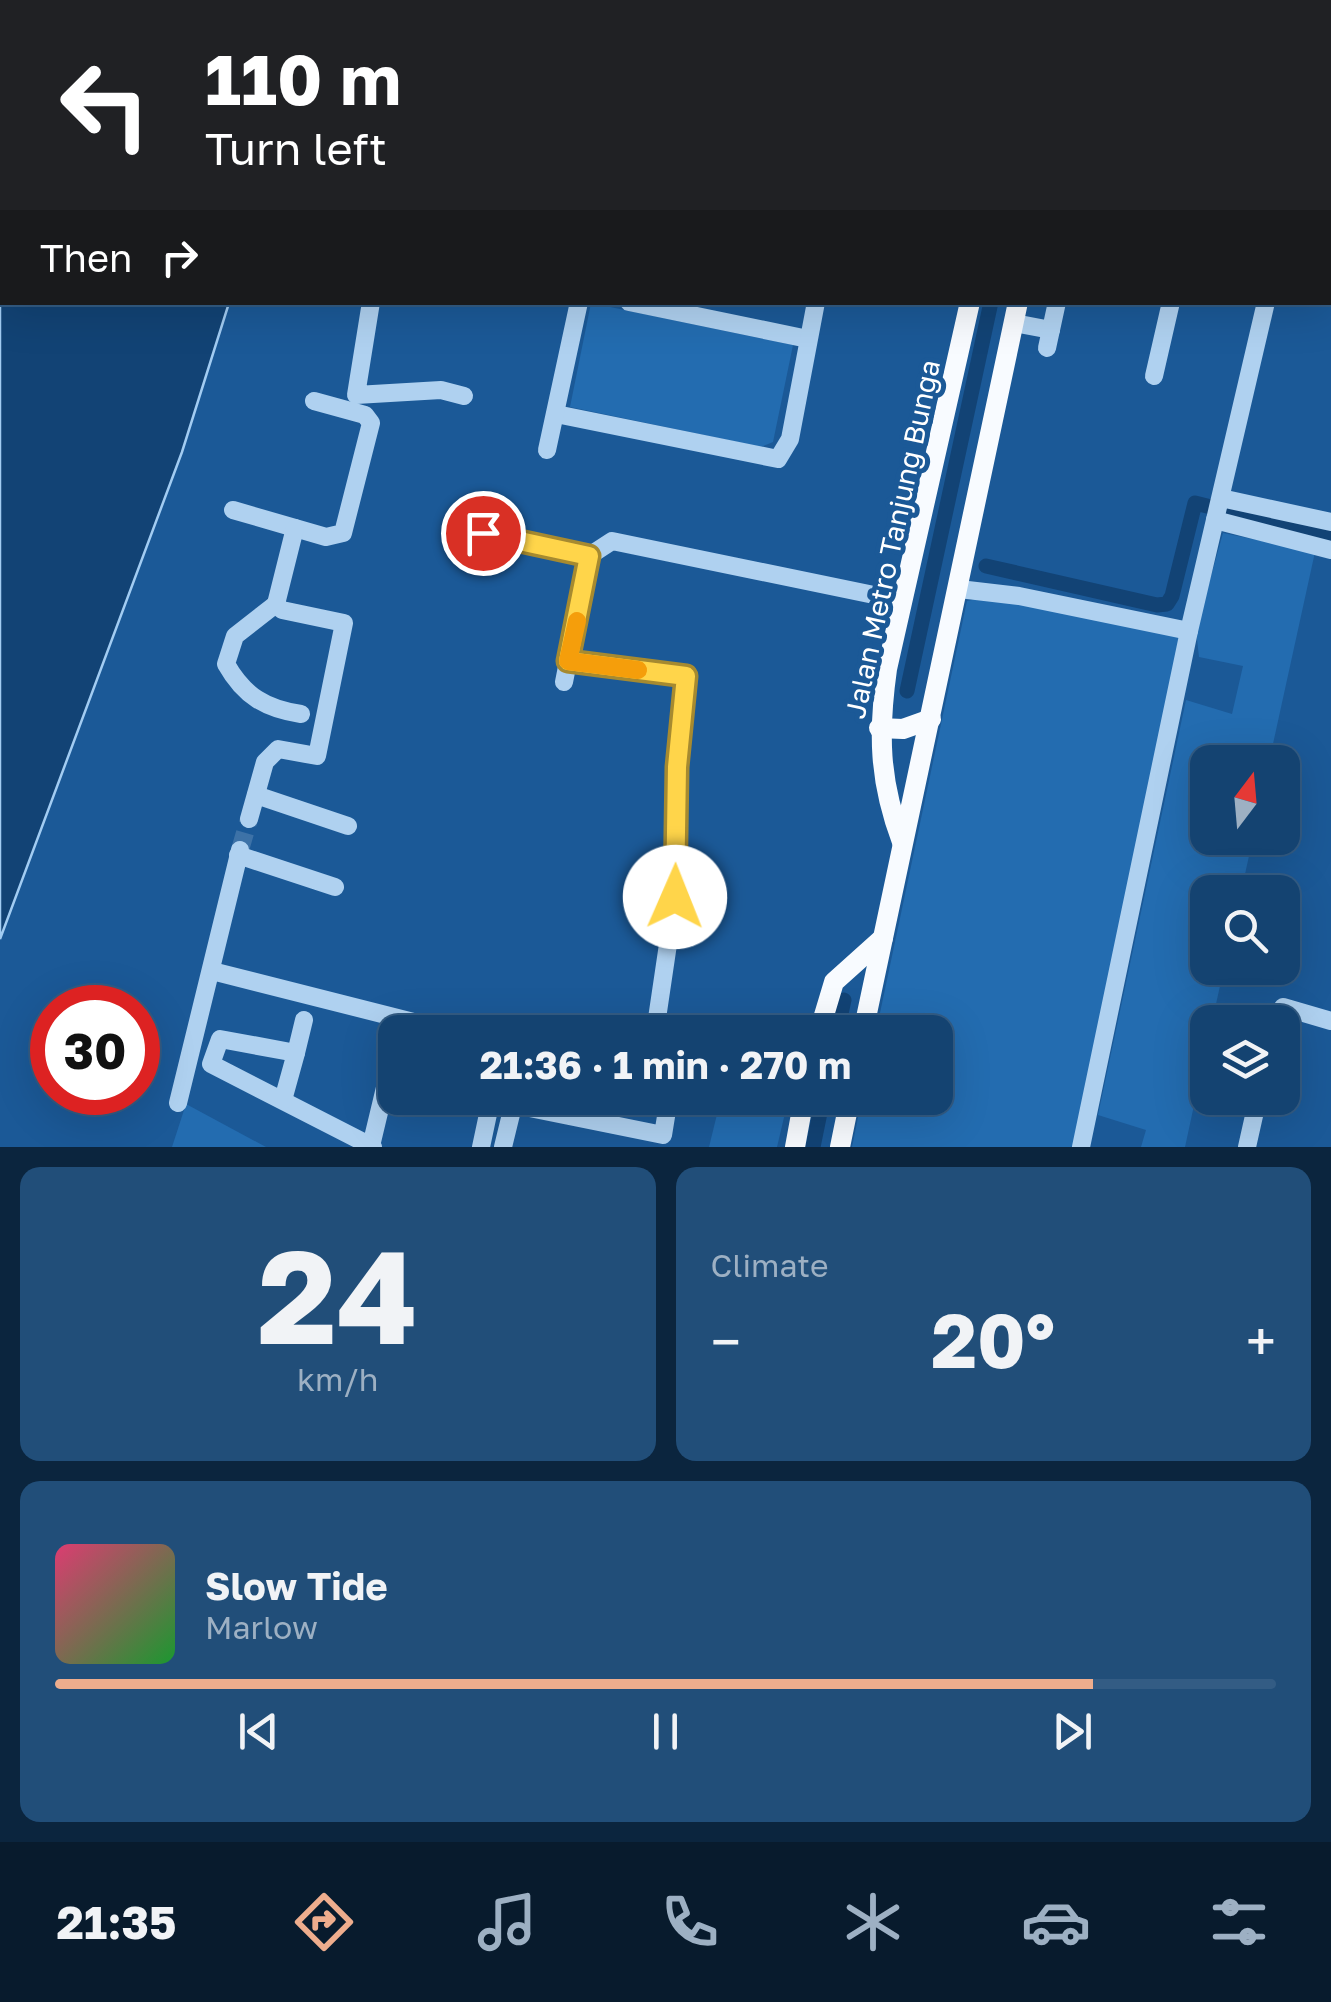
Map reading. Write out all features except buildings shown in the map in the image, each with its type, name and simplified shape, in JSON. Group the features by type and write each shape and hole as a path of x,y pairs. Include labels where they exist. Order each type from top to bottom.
{"main road":[{"name":"Jalan Metro Tanjung Bunga","path":"903,844 886,797 879,728 969,305"},
{"path":"866,1015 1016,312"},
{"path":"879,728 903,729 930,719"},
{"path":"824,1015 834,982 882,938"},
{"path":"795,1147 801,1115"},
{"path":"840,1147 847,1115"}],"street":[{"path":"370,305 356,394 441,390 464,396"},
{"path":"547,450 578,305"},
{"path":"644,305 808,339"},
{"path":"556,414 770,460 786,452 815,305"},
{"path":"1016,312 1049,339 1056,305"},
{"path":"1154,376 1170,305"},
{"path":"1081,1147 1189,632 1265,305"},
{"path":"233,510 326,537 343,533 371,426 365,415 314,401"},
{"path":"1218,509 1331,522"},
{"path":"1218,509 1331,550"},
{"path":"294,528 276,604 235,636 226,664 235,679 269,709 301,714"},
{"path":"483,533 589,556 612,541 628,542 903,602"},
{"path":"564,682 589,556"},
{"path":"959,590 1018,596 1189,632"},
{"path":"249,819 265,762 279,748 317,756 344,622 282,610 276,604"},
{"path":"568,661 686,676 677,767 675,897 658,1015"},
{"path":"256,795 348,826"},
{"path":"178,1103 239,853 335,886"},
{"path":"212,971 386,1015"},
{"path":"1300,1012 1331,1021"},
{"path":"283,1100 304,1020"},
{"path":"296,1053 220,1039 211,1058 212,1066 372,1146 381,1115"},
{"path":"481,1147 484,1115"},
{"path":"503,1147 511,1115"},
{"path":"551,1115 662,1141 666,1115"},
{"path":"1247,1147 1254,1115"}],"shaded area":[{"path":"0,305 228,305 182,452 0,939"},
{"path":"591,305 793,345 773,442 761,447 570,407"},
{"path":"1223,533 1315,552 1273,745 1190,745 1190,855 1249,855 1245,875 1190,875 1190,985 1220,985 1216,1005 1190,1005 1192,1115 1185,1147 1141,1147 1146,1130 1098,1115 1186,700 1232,714 1243,666 1199,657 1196,630"},
{"path":"986,597 1183,633 1076,1147 852,1147 859,1115 953,1115 953,1015 880,1015 967,601"},
{"path":"186,1104 266,1147 172,1147"},
{"path":"717,1115 785,1115 777,1147 709,1147"}],"waterway":[{"path":"907,691 990,305"},
{"path":"986,566 1157,605 1167,604 1172,596 1195,503 1331,537"},
{"path":"841,1015 844,1000"},
{"path":"813,1147 820,1115"}],"tunnel":[{"path":"240,850 249,819"}],"slow traffic":[{"path":"577,621 568,661 638,670"}],"route":[{"path":"483,533 589,556 568,661 686,676 677,767 675,897"}]}
